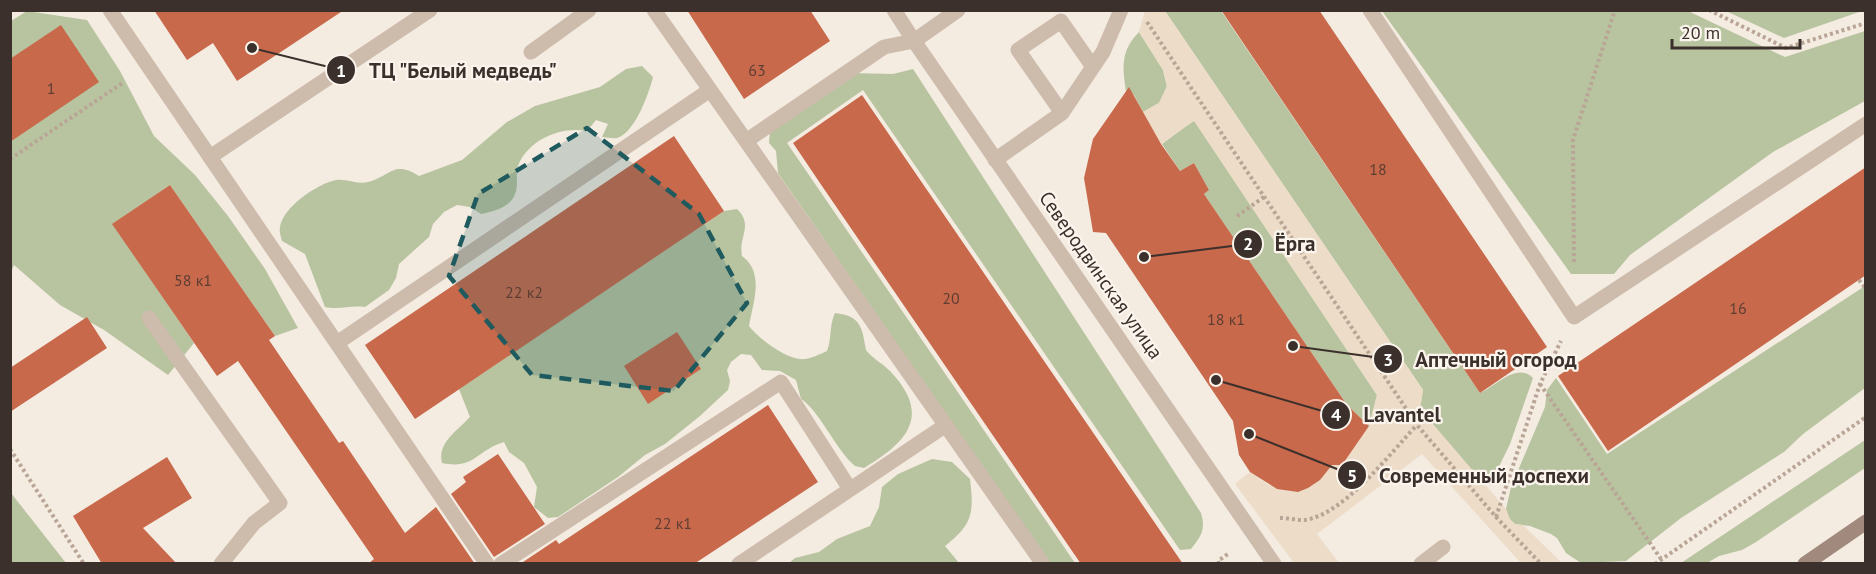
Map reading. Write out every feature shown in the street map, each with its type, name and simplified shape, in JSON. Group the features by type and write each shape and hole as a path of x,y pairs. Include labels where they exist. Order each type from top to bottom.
{"main road":[{"path":"1805,564 1866,522"}],"street":[{"path":"110,10 487,564"},
{"path":"210,158 430,10"},
{"path":"531,52 589,10"},
{"path":"654,10 1043,564"},
{"name":"Северодвинская улица","path":"894,10 1274,564"},
{"path":"746,141 884,47 914,41 958,10"},
{"path":"995,160 1062,113 1113,35 1121,10"},
{"path":"1370,10 1574,317 1866,124"},
{"path":"1062,113 1018,50 1061,21 1093,67"},
{"path":"337,344 710,90"},
{"path":"149,318 280,503 254,523 221,564"},
{"path":"501,564 781,382 850,489"},
{"path":"739,564 946,425"},
{"path":"1421,564 1443,547"}],"path":[{"path":"1709,10 1786,48 1866,23"},
{"path":"1146,20 1417,425 1496,518 1541,564"},
{"path":"10,159 148,66"},
{"path":"1237,216 1264,197"},
{"path":"1858,280 1866,289"},
{"path":"1540,384 1661,560"},
{"path":"1655,564 1866,417"},
{"path":"1280,518 1305,520 1325,512 1366,479 1417,425"},
{"path":"10,449 84,564"}],"highlighted area":[{"path":"587,128 699,214 747,303 674,391 532,375 449,276 478,194"}],"green space":[{"path":"27,11 87,20 120,71 154,136 195,175 228,216 265,269 298,328 275,336 170,185 113,224 194,343 168,375 104,330 60,305 14,265 11,272 11,21"},
{"path":"1165,11 1221,11 1480,393 1507,376 1520,372 1533,378 1510,444 1490,485 1482,481 1463,463 1420,408 1423,390"},
{"path":"1382,11 1688,11 1785,57 1865,31 1865,101 1773,152 1630,255 1614,274 1571,274"},
{"path":"1726,11 1862,11 1784,38"},
{"path":"1139,32 1163,70 1167,87 1159,103 1143,112 1134,95 1126,91 1124,74 1126,52"},
{"path":"642,66 653,77 640,112 624,135 615,138 602,137 608,124 596,120 587,131 567,131 547,136 529,148 523,157 518,166 516,191 509,203 481,214 470,207 457,205 444,212 433,224 429,237 399,264 396,278 389,290 365,307 325,307 305,254 282,241 280,227 287,212 311,191 328,182 340,180 368,182 398,169 411,171 419,176 462,160 507,122 535,106 600,87 626,69"},
{"path":"913,69 1201,513 1202,532 1191,549 1180,550 863,90 787,143 1075,563 1049,563 778,173 776,151 769,143 770,131 850,73 893,74"},
{"path":"1194,120 1377,395 1369,426 1347,405 1204,194 1209,190 1194,163 1180,171 1162,144"},
{"path":"737,209 742,215 745,226 742,256 753,271 756,288 749,326 782,353 790,357 805,359 827,351 835,313 855,320 861,329 866,350 890,371 903,387 910,401 912,414 909,426 893,448 864,468 855,466 815,412 801,399 796,380 780,371 762,370 751,355 741,354 731,362 727,370 730,381 728,390 700,416 665,444 645,455 618,477 558,517 548,518 534,507 537,487 524,463 509,452 504,442 495,445 469,462 442,463 442,449 445,443 470,417 459,389 724,211"},
{"path":"1865,286 1865,388 1803,434 1784,452 1681,518 1626,561 1581,563 1566,553 1557,538 1551,534 1530,526 1515,524 1509,519 1506,509 1511,487 1545,407 1547,390 1556,378 1607,454"},
{"path":"1865,440 1865,468 1756,542 1742,550 1719,556 1707,563 1681,563"},
{"path":"932,459 952,462 970,479 972,501 969,517 961,531 945,546 959,563 789,563 795,558 819,552 837,539 870,526 879,507 882,487 898,474"},
{"path":"11,493 66,563 11,563"}],"shaded area":[{"path":"1145,11 1165,11 1423,390 1420,409 1506,509 1510,519 1515,524 1523,525 1562,563 1521,563 1422,454 1317,534 1339,563 1294,563 1235,484 1250,472 1267,484 1287,491 1298,491 1320,480 1332,465 1342,464 1369,426 1377,395 1194,121 1161,144 1143,112 1159,103 1167,86 1163,70 1139,32"}],"building":[{"path":"154,10 344,10 237,81 213,43 187,60"},
{"path":"687,10 810,10 830,41 744,99"},
{"path":"1221,10 1319,10 1547,347 1480,393"},
{"path":"61,25 99,82 10,142 10,59"},
{"path":"1129,87 1161,144 1180,171 1194,163 1209,190 1204,194 1347,405 1369,426 1342,465 1332,465 1320,480 1308,488 1298,492 1277,489 1250,472 1239,455 1233,421 1106,233 1093,232 1084,178 1093,139"},
{"path":"862,95 1183,564 1081,564 822,186 793,143"},
{"path":"674,136 724,211 415,419 365,345"},
{"path":"1866,167 1866,275 1608,451 1558,376"},
{"path":"170,185 275,336 269,340 339,443 343,441 405,533 436,507 475,564 368,564 374,559 238,361 217,376 112,224"},
{"path":"87,317 107,348 10,412 10,368"},
{"path":"677,332 701,369 648,404 624,366"},
{"path":"768,405 818,482 694,564 520,564 556,540 559,544"},
{"path":"498,454 545,524 494,557 451,494 466,482 463,477"},
{"path":"167,457 192,498 143,528 177,564 102,564 73,516"}],"place":[{"name":"ТЦ \"Белый медведь\"","path":"252,48"},
{"name":"Ёрга","path":"1144,257"},
{"name":"Аптечный огород","path":"1293,346"},
{"name":"Lavantel","path":"1216,380"},
{"name":"Современный доспехи","path":"1249,434"}]}
